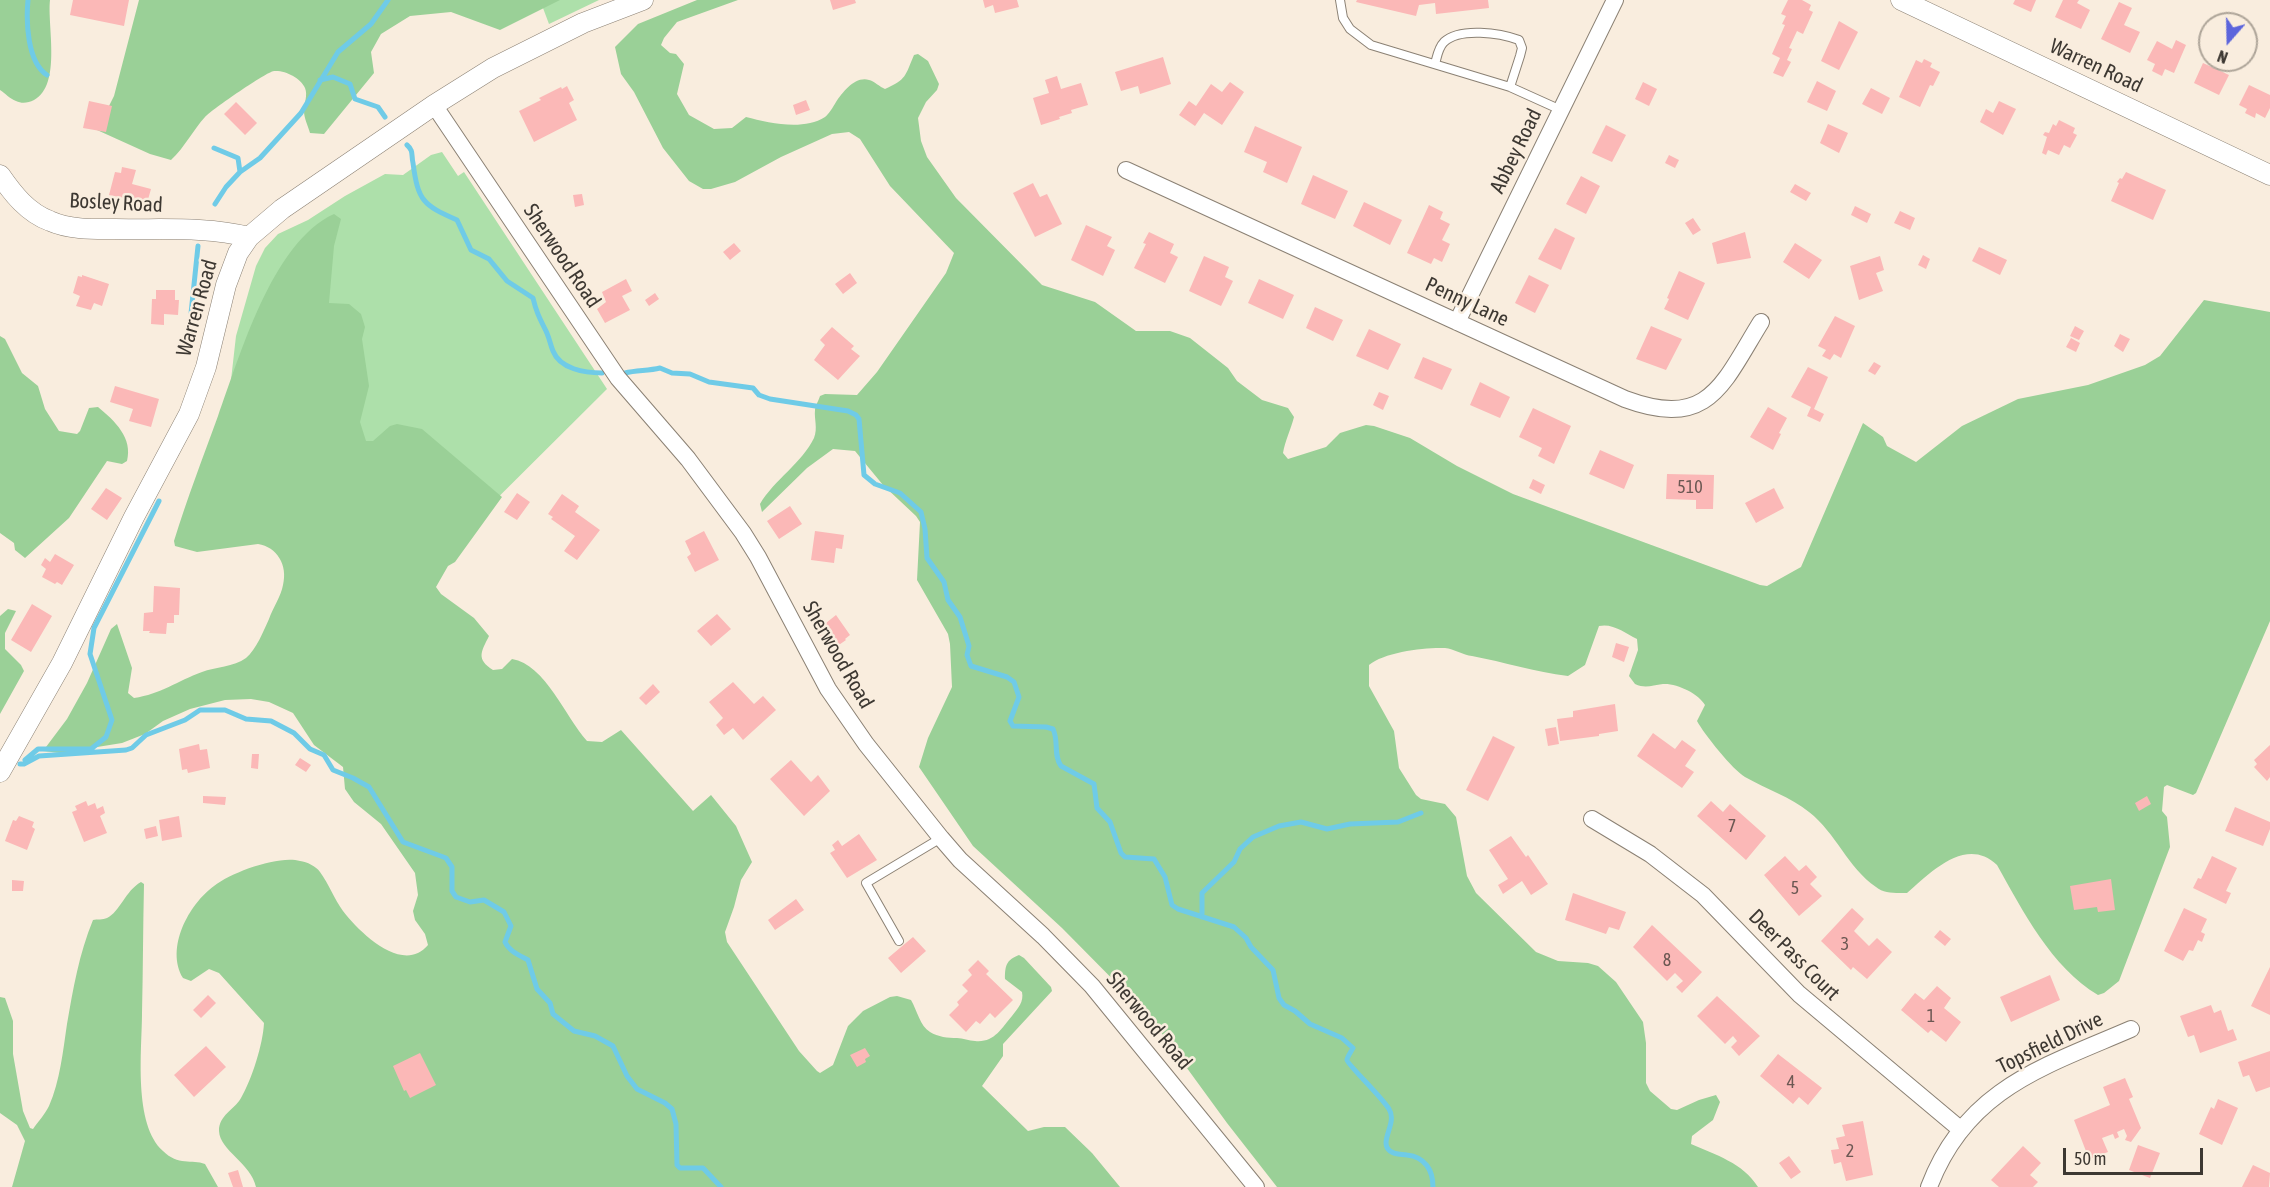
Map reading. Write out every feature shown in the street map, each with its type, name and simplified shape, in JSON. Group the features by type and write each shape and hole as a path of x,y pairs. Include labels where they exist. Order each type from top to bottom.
{"street":[{"name":"Warren Road","path":"0,772 62,663 189,414 206,367 226,285 238,253 249,237 282,209 434,105 493,68 549,38 643,0"},
{"name":"Abbey Road","path":"1457,322 1615,0"},
{"name":"Warren Road","path":"1901,0 2270,175"},
{"name":"Sherwood Road","path":"434,105 606,361 688,459 727,510 758,557 812,660 845,715 960,860 1043,936 1092,986 1256,1187"},
{"name":"Penny Lane","path":"1126,170 1625,399 1655,409 1671,411 1699,404 1711,396 1761,322"},
{"name":"Bosley Road","path":"0,175 34,213 51,222 91,229 223,231 249,237"},
{"name":"Deer Pass Court","path":"1592,819 1650,854 1703,895 1799,994 1833,1025 1960,1129"},
{"name":"Topsfield Drive","path":"1929,1187 1942,1158 1960,1129 2000,1091 2022,1077 2131,1029"}],"lane":[{"path":"1340,0 1343,18 1350,29 1371,45 1510,87 1561,110"},
{"path":"1435,64 1444,42 1453,37 1467,33 1493,33 1509,36 1518,40 1522,48 1510,87"},
{"path":"899,941 866,882 941,838"}],"green space":[{"path":"0,0 50,0 51,69 43,92 30,102 18,102 0,90"},
{"path":"139,0 560,0 500,30 451,12 410,16 381,34 371,52 374,73 324,134 310,133 304,114 306,91 303,84 292,75 283,72 269,73 205,117 171,160 150,154 97,130 114,96"},
{"path":"540,0 599,0 549,24"},
{"path":"697,0 738,0 677,22 661,45 670,53 676,54 684,64 677,94 689,115 714,129 732,128 746,117 765,122 807,124 826,116 842,94 859,80 869,80 885,89 898,82 907,72 914,55 918,54 928,61 939,84 918,118 921,141 927,157 956,198 1042,285 1095,302 1136,331 1170,331 1190,338 1228,368 1237,381 1262,400 1288,408 1294,417 1283,453 1288,459 1326,447 1340,433 1366,425 1374,426 1410,438 1457,466 1513,494 1760,585 1767,586 1801,567 1863,423 1883,437 1887,446 1916,462 1962,426 2018,399 2088,385 2145,365 2160,356 2204,300 2270,312 2270,621 2196,793 2193,795 2167,785 2164,787 2162,811 2167,817 2170,847 2119,981 2098,995 2081,983 2052,954 2017,901 1997,865 1985,857 1973,854 1961,855 1949,860 1937,867 1907,893 1890,893 1879,889 1866,879 1827,830 1809,812 1786,797 1745,777 1733,767 1697,721 1705,705 1698,697 1675,685 1635,684 1629,676 1638,650 1637,639 1619,629 1599,626 1585,665 1568,676 1445,648 1427,648 1395,654 1376,660 1369,665 1369,686 1394,731 1399,768 1416,795 1421,799 1445,804 1456,817 1467,876 1476,893 1536,952 1558,961 1598,966 1616,982 1643,1022 1646,1043 1646,1083 1650,1091 1671,1109 1677,1110 1716,1095 1720,1102 1713,1120 1692,1136 1691,1144 1737,1166 1758,1187 1277,1187 1149,1016 1062,928 973,846 919,767 928,738 952,687 948,634 917,580 920,522 916,516 883,485 855,451 833,449 807,468 762,512 760,504 766,495 809,447 814,438 815,408 820,396 825,394 857,395 877,372 946,273 954,253 890,186 860,139 849,132 832,134 781,157 735,182 703,189 689,181 663,148 634,92 621,74 615,47 638,24"},
{"path":"442,152 458,176 464,172 607,389 415,580 231,380 236,336 256,266 265,248 278,234 308,220 385,174 403,175 431,155"},
{"path":"334,214 341,219 334,246 329,303 349,304 361,314 365,327 362,339 369,386 360,422 366,441 373,441 390,426 397,424 422,429 502,497 455,562 448,566 436,587 441,594 474,618 489,636 482,651 484,662 493,670 502,669 512,659 524,663 535,671 554,693 587,741 602,742 621,730 693,811 711,795 736,826 752,862 741,880 725,932 727,942 799,1051 820,1073 833,1065 848,1026 863,1011 890,997 897,996 911,1000 924,1026 936,1035 975,1041 987,1040 1004,1026 1021,1002 1022,992 1005,979 1005,974 1007,964 1011,959 1019,955 1024,958 1051,987 1052,991 1003,1044 1003,1056 982,1086 1028,1131 1044,1127 1065,1127 1092,1153 1120,1187 256,1187 248,1171 224,1145 219,1131 221,1121 241,1098 249,1081 259,1051 264,1023 219,973 209,969 191,981 183,978 178,966 178,940 188,915 205,894 232,875 280,860 300,861 318,870 343,911 360,930 382,948 407,955 418,953 428,945 425,934 415,920 413,911 418,895 415,873 381,824 354,802 345,789 343,767 314,745 293,713 269,702 251,699 225,700 190,709 163,721 145,734 122,743 60,753 43,751 67,719 87,683 111,629 117,624 132,668 128,693 134,698 161,690 202,672 241,661 250,654 259,640 283,585 284,571 276,553 258,544 197,552 175,546 174,541 237,363 261,303 276,274 293,249 312,228"},
{"path":"0,336 5,339 22,373 38,386 45,409 59,431 77,434 89,408 98,407 111,418 125,437 128,453 127,461 122,464 107,461 69,518 25,558 15,550 14,543 0,533"},
{"path":"8,609 16,611 5,633 5,649 24,671 0,714 0,616"},
{"path":"141,882 144,884 141,1086 147,1123 153,1139 163,1151 174,1159 205,1164 218,1187 12,1187 25,1141 17,1125 0,1113 0,997 5,998 13,1021 13,1054 23,1111 30,1128 33,1129 49,1106 56,1086 77,972 93,920 105,919 112,915 135,886"}],"building":[{"path":"73,0 129,0 124,26 70,15"},
{"path":"830,0 855,0 856,3 833,10"},
{"path":"983,0 1017,0 1019,7 995,13 993,5 985,8"},
{"path":"1357,0 1488,0 1489,8 1436,14 1435,3 1419,5 1416,16 1356,2"},
{"path":"1788,0 1802,0 1811,5 1809,10 1813,12 1803,34 1797,31 1789,48 1792,49 1787,60 1791,62 1783,77 1773,73 1780,58 1772,54 1785,25 1782,24 1786,16 1781,14"},
{"path":"2015,0 2036,0 2031,12 2013,4"},
{"path":"2063,0 2079,0 2077,3 2090,10 2081,29 2055,17"},
{"path":"2119,2 2132,8 2124,25 2140,32 2130,53 2101,39"},
{"path":"1839,21 1858,32 1839,70 1821,61"},
{"path":"2176,40 2186,45 2174,73 2165,69 2162,76 2152,71 2155,64 2147,60 2157,41 2172,49"},
{"path":"1163,57 1171,84 1140,94 1138,86 1121,91 1115,72"},
{"path":"1924,59 1932,63 1930,67 1940,72 1933,86 1930,85 1920,107 1899,97 1916,60 1922,63"},
{"path":"2199,72 2222,72 2229,75 2219,95 2194,83"},
{"path":"1057,76 1061,89 1081,83 1088,105 1071,110 1072,113 1059,117 1060,119 1041,125 1033,98 1049,93 1045,80"},
{"path":"1817,81 1836,91 1827,111 1807,102"},
{"path":"1230,82 1244,92 1222,125 1204,113 1195,126 1179,115 1189,101 1196,106 1211,84 1222,92"},
{"path":"1643,82 1657,89 1649,106 1635,99"},
{"path":"2249,85 2270,95 2270,108 2265,118 2256,113 2255,118 2245,113 2247,109 2239,105"},
{"path":"567,86 574,100 569,103 577,120 534,142 519,111 541,100 539,98"},
{"path":"1871,88 1890,98 1882,114 1862,104"},
{"path":"806,100 810,110 796,115 793,105"},
{"path":"89,101 112,106 106,132 83,128"},
{"path":"1999,101 2016,109 2003,135 1980,122 1986,109 1993,113"},
{"path":"236,102 257,123 245,135 224,114"},
{"path":"2059,120 2075,128 2073,133 2077,135 2070,148 2064,145 2059,155 2048,150 2046,155 2042,153 2047,137 2043,135 2045,132 2049,133 2053,124 2056,126"},
{"path":"1828,124 1848,133 1839,153 1820,143"},
{"path":"1606,125 1626,135 1612,162 1592,153"},
{"path":"1255,126 1302,147 1287,183 1263,172 1267,162 1244,152"},
{"path":"1669,155 1679,160 1675,168 1665,163"},
{"path":"122,167 136,170 132,184 151,189 147,203 109,195 115,172 121,173"},
{"path":"2126,172 2166,190 2153,220 2111,201 2119,183 2117,182"},
{"path":"1313,175 1348,191 1335,219 1301,204"},
{"path":"1581,176 1600,186 1586,214 1566,204"},
{"path":"1033,183 1040,197 1047,194 1062,224 1035,237 1013,193"},
{"path":"1795,184 1811,193 1806,201 1790,192"},
{"path":"582,194 584,205 575,207 573,195"},
{"path":"1364,202 1402,220 1390,245 1353,226"},
{"path":"1429,205 1443,212 1440,219 1450,224 1442,240 1450,244 1442,262 1434,258 1431,264 1407,253"},
{"path":"1855,206 1871,214 1867,223 1851,215"},
{"path":"1900,211 1915,218 1910,230 1894,223"},
{"path":"1693,218 1701,230 1693,235 1685,223"},
{"path":"1086,225 1112,237 1107,246 1115,250 1103,276 1071,260"},
{"path":"1555,228 1575,238 1561,270 1538,259"},
{"path":"1149,232 1174,244 1170,253 1178,257 1165,283 1134,268 1146,244 1143,243"},
{"path":"1745,232 1751,258 1717,264 1712,243"},
{"path":"734,243 741,251 730,260 723,252"},
{"path":"1795,243 1822,260 1809,279 1783,262"},
{"path":"1979,247 2007,260 2000,275 1972,261"},
{"path":"1923,255 1930,259 1926,269 1918,265"},
{"path":"1204,256 1229,267 1225,277 1233,281 1221,306 1189,291"},
{"path":"1880,256 1884,270 1876,273 1883,291 1859,300 1850,266"},
{"path":"1679,271 1705,283 1688,320 1664,309"},
{"path":"850,273 857,283 843,294 835,284"},
{"path":"82,275 109,284 102,306 94,303 91,310 76,306 80,296 73,293 78,276 82,277"},
{"path":"1529,275 1549,285 1535,313 1515,303"},
{"path":"626,279 632,291 622,296 630,310 605,323 597,309 606,302 602,292"},
{"path":"1259,279 1294,295 1283,319 1248,303"},
{"path":"156,290 175,290 175,300 179,300 178,315 164,314 164,325 151,324 152,299 156,299"},
{"path":"655,293 659,299 649,306 645,300"},
{"path":"1315,307 1343,320 1333,341 1306,328"},
{"path":"1835,316 1855,326 1841,358 1834,354 1830,360 1822,356 1826,350 1818,346"},
{"path":"1651,326 1682,339 1666,370 1636,359"},
{"path":"2075,326 2084,331 2079,340 2070,336"},
{"path":"832,327 854,346 851,349 860,356 838,380 814,360 825,345 820,340"},
{"path":"1369,329 1401,344 1388,370 1356,356"},
{"path":"2120,334 2130,339 2123,352 2114,346"},
{"path":"2071,338 2080,343 2076,352 2066,347"},
{"path":"1423,357 1452,369 1442,390 1414,378"},
{"path":"1874,362 1881,366 1875,375 1868,371"},
{"path":"1808,367 1828,377 1814,409 1824,414 1820,422 1807,416 1811,407 1791,397"},
{"path":"1480,382 1510,397 1500,418 1470,405"},
{"path":"115,386 159,399 151,427 129,421 133,409 110,402"},
{"path":"1379,392 1389,396 1383,410 1373,405"},
{"path":"1768,407 1787,418 1773,450 1750,437"},
{"path":"1533,408 1571,426 1554,464 1538,456 1542,448 1519,437"},
{"path":"1600,450 1634,465 1624,489 1589,474"},
{"path":"1667,474 1714,475 1713,509 1696,509 1696,500 1666,499"},
{"path":"1533,479 1545,485 1541,494 1529,488"},
{"path":"106,488 122,498 107,520 91,509"},
{"path":"1774,488 1784,508 1756,523 1745,503"},
{"path":"517,493 530,502 517,520 504,512"},
{"path":"562,494 579,506 575,512 600,530 577,560 564,551 575,536 551,519 553,517 548,514"},
{"path":"790,506 802,524 779,539 767,521"},
{"path":"704,531 719,560 695,572 687,557 691,554 685,541"},
{"path":"815,531 844,535 842,549 836,548 834,563 811,560"},
{"path":"55,554 74,565 62,585 42,577 46,569 41,565 45,558 50,562"},
{"path":"154,586 180,588 179,615 174,615 174,623 167,623 166,634 143,631 144,613 153,612"},
{"path":"32,604 52,616 31,652 11,640"},
{"path":"717,614 731,629 711,646 697,631"},
{"path":"836,615 850,635 833,649 816,631"},
{"path":"1616,643 1629,647 1624,662 1612,657"},
{"path":"733,682 754,704 763,696 776,710 743,740 733,728 724,735 716,725 723,718 709,702"},
{"path":"653,684 660,692 646,705 639,698"},
{"path":"1615,704 1618,731 1560,741 1557,719 1573,717 1573,711"},
{"path":"1556,727 1559,744 1548,746 1545,729"},
{"path":"1653,733 1675,749 1682,740 1696,750 1685,766 1694,772 1682,788 1637,756"},
{"path":"1493,736 1515,747 1488,801 1466,790"},
{"path":"199,744 200,750 207,749 210,768 188,773 187,769 182,770 179,749"},
{"path":"2270,745 2270,777 2267,781 2254,767 2257,764 2254,760"},
{"path":"252,754 259,754 258,769 251,768"},
{"path":"300,758 311,765 306,772 295,765"},
{"path":"791,760 811,782 818,775 830,791 804,816 770,779"},
{"path":"203,796 226,797 225,805 203,803"},
{"path":"2147,796 2151,804 2139,811 2135,803"},
{"path":"86,801 88,806 95,803 97,809 103,806 105,813 100,816 107,833 84,842 72,812 77,810 75,806"},
{"path":"1711,801 1723,812 1730,804 1766,836 1746,860 1697,816"},
{"path":"2235,807 2270,822 2270,829 2263,846 2225,831"},
{"path":"19,816 34,822 32,827 35,829 27,850 5,841 13,820 16,821"},
{"path":"179,816 182,837 162,841 159,820"},
{"path":"156,826 158,836 146,839 144,829"},
{"path":"859,834 877,860 847,878 830,853 835,850 832,845 838,840 842,846"},
{"path":"1511,836 1526,857 1528,855 1548,884 1531,895 1522,881 1503,894 1498,885 1508,879 1489,850"},
{"path":"1785,856 1799,871 1806,865 1817,877 1810,884 1822,896 1799,916 1764,875"},
{"path":"2212,856 2237,868 2226,891 2231,893 2226,904 2193,888 2198,878 2201,879"},
{"path":"2111,879 2115,910 2098,912 2097,907 2074,910 2070,886"},
{"path":"12,880 24,881 23,891 12,891"},
{"path":"1573,893 1626,912 1619,930 1609,927 1606,934 1565,920"},
{"path":"796,899 804,910 775,930 768,920"},
{"path":"1852,908 1864,919 1854,931 1869,946 1877,938 1892,952 1867,979 1853,967 1851,970 1821,941"},
{"path":"2184,908 2207,919 2201,932 2205,934 2202,942 2198,940 2193,951 2189,950 2183,961 2164,951"},
{"path":"1652,925 1702,972 1682,993 1676,987 1683,981 1675,973 1667,981 1633,947"},
{"path":"1940,930 1951,939 1945,946 1934,937"},
{"path":"913,937 926,951 901,973 888,958"},
{"path":"978,960 989,971 986,974 1013,1000 995,1018 990,1013 980,1024 976,1021 966,1032 949,1015 968,991 962,985 972,975 968,970"},
{"path":"2270,967 2270,1015 2251,1006"},
{"path":"2050,975 2060,1000 2011,1022 2000,997"},
{"path":"1937,986 1951,998 1944,1008 1961,1022 1946,1042 1931,1030 1928,1033 1901,1010 1915,993 1924,1000"},
{"path":"208,995 216,1003 201,1018 193,1010"},
{"path":"1717,996 1760,1036 1739,1056 1731,1047 1737,1041 1733,1036 1725,1044 1697,1016"},
{"path":"2211,1005 2214,1013 2221,1010 2228,1031 2233,1029 2237,1040 2200,1053 2194,1035 2188,1037 2180,1016"},
{"path":"206,1046 226,1067 194,1097 174,1075"},
{"path":"865,1048 870,1056 865,1059 866,1062 857,1067 850,1055"},
{"path":"2270,1051 2270,1087 2256,1092 2249,1075 2243,1077 2238,1062"},
{"path":"420,1053 436,1085 410,1098 406,1090 404,1091 393,1066"},
{"path":"1778,1054 1822,1088 1808,1105 1799,1097 1793,1104 1760,1076"},
{"path":"2125,1078 2133,1097 2129,1099 2141,1128 2131,1142 2125,1140 2127,1136 2124,1129 2117,1132 2119,1137 2115,1139 2113,1134 2102,1138 2108,1152 2089,1159 2074,1120 2110,1105 2103,1087"},
{"path":"2218,1099 2238,1108 2222,1145 2199,1134 2211,1107 2214,1109"},
{"path":"1863,1121 1873,1175 1846,1181 1841,1162 1834,1164 1831,1150 1839,1149 1836,1138 1845,1136 1842,1125"},
{"path":"2138,1145 2160,1153 2150,1178 2129,1170"},
{"path":"2023,1146 2041,1163 2030,1175 2038,1182 2033,1187 1999,1187 1991,1180"},
{"path":"1789,1156 1801,1172 1791,1179 1779,1163"},
{"path":"2253,1165 2270,1173 2269,1187 2242,1187"},
{"path":"238,1170 243,1187 233,1187 228,1173"}],"waterway":[{"path":"28,0 29,40 35,61 47,75"},
{"path":"215,204 240,172 260,158 301,113 338,52 371,24 388,0"},
{"path":"320,80 333,77 350,84 355,99 378,107 385,117"},
{"path":"407,145 411,151 417,186 424,200 436,210 457,220 471,250 489,259 507,281 533,298 556,357 574,369 602,373"},
{"path":"214,148 238,158 240,172"},
{"path":"189,333 198,246"},
{"path":"625,373 660,368 672,373 690,374 709,382 753,388 759,395 770,399 848,411 856,415 859,419 864,475 875,484 900,493 921,512 927,558 944,582 948,600 960,617 969,646 967,655 971,666 1007,677 1014,682 1019,697 1010,721 1013,726 1053,729 1061,766 1094,784 1097,808 1110,822 1121,853 1125,857 1154,859 1165,877 1172,905 1234,927 1273,970 1279,998 1284,1005 1310,1024 1342,1038 1353,1048 1347,1059 1348,1063 1385,1103 1391,1114 1387,1147 1394,1153 1419,1158 1430,1170 1433,1187"},
{"path":"25,760 38,749 91,749 106,737 112,720 90,654 94,628 159,501"},
{"path":"20,764 39,756 126,750 132,748 146,735 185,720 200,710 225,710 246,719 271,721 294,733 310,749 324,755 333,770 369,787 403,842 446,858 452,867 452,891 456,897 470,902 484,900 504,912 511,926 505,942 512,950 528,960 537,989 550,1003 553,1014 574,1031 595,1036 613,1046 627,1076 637,1089 672,1109 676,1124 677,1165 680,1168 703,1168 721,1187"},
{"path":"1202,917 1202,893 1234,862 1240,849 1253,837 1279,826 1301,822 1327,829 1350,824 1398,822 1421,813"}]}
